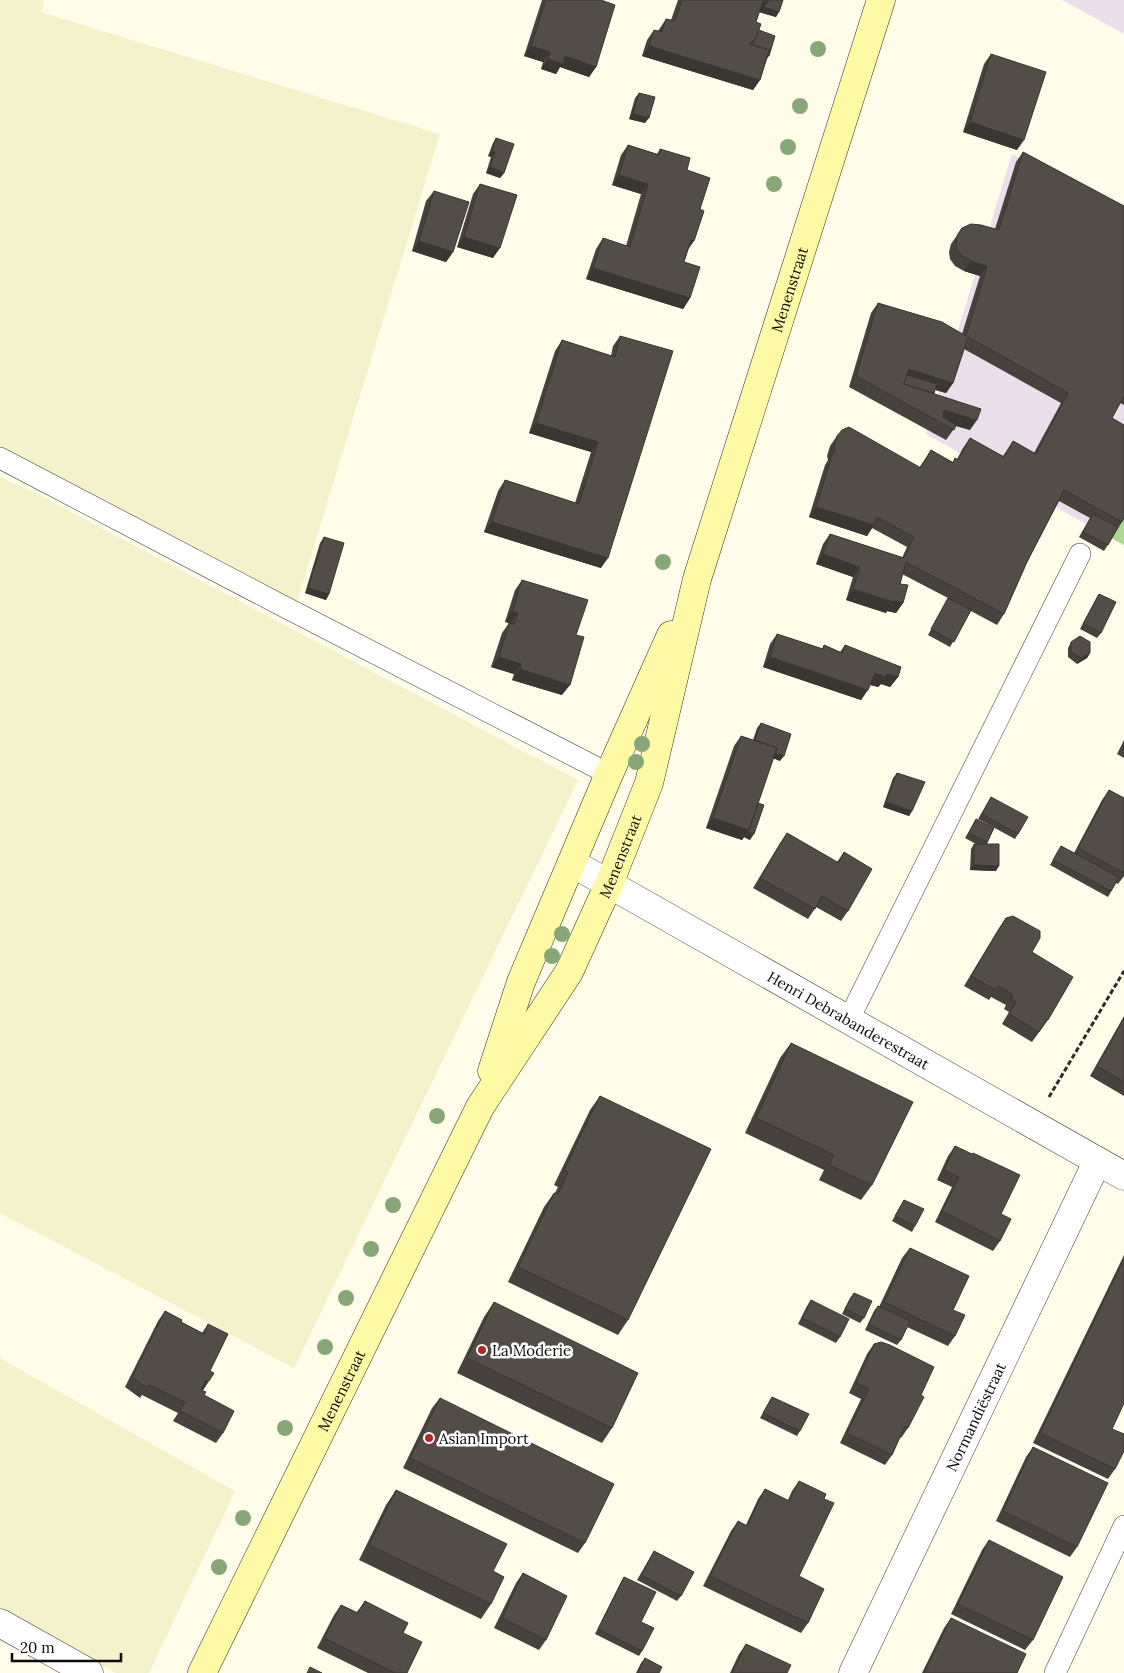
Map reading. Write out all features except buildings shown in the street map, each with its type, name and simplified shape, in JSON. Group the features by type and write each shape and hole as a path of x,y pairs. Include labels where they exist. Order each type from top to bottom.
{"main road":[{"name":"Menenstraat","path":"202,1673 480,1107 569,972 609,884 649,783 696,579 881,0"},
{"name":"Menenstraat","path":"480,1107 521,982 609,774 696,579"}],"street":[{"name":"Henri Debrabanderestraat","path":"572,863 1124,1176"},
{"name":"Normandiëstraat","path":"853,1673 1097,1162"},
{"path":"0,1623 89,1673"}],"lane":[{"path":"0,458 609,774"},
{"path":"848,1021 1080,554"},
{"path":"1054,1673 1124,1526"}],"path":[{"path":"1032,1125 1124,971"}],"shaded area":[{"path":"1062,0 1124,0 1124,34"},
{"path":"1012,154 1124,211 1124,513 1109,537 926,434"}],"green space":[{"path":"0,0 44,0 41,12 440,134 297,602 0,446"},
{"path":"0,477 39,495 578,780 294,1368 0,1213"},
{"path":"1124,513 1124,545 1109,537"},
{"path":"0,1358 235,1491 149,1673 116,1673 0,1610"}],"place":[{"name":"La Moderie","path":"482,1350"},
{"name":"Asian Import","path":"429,1438"}]}
